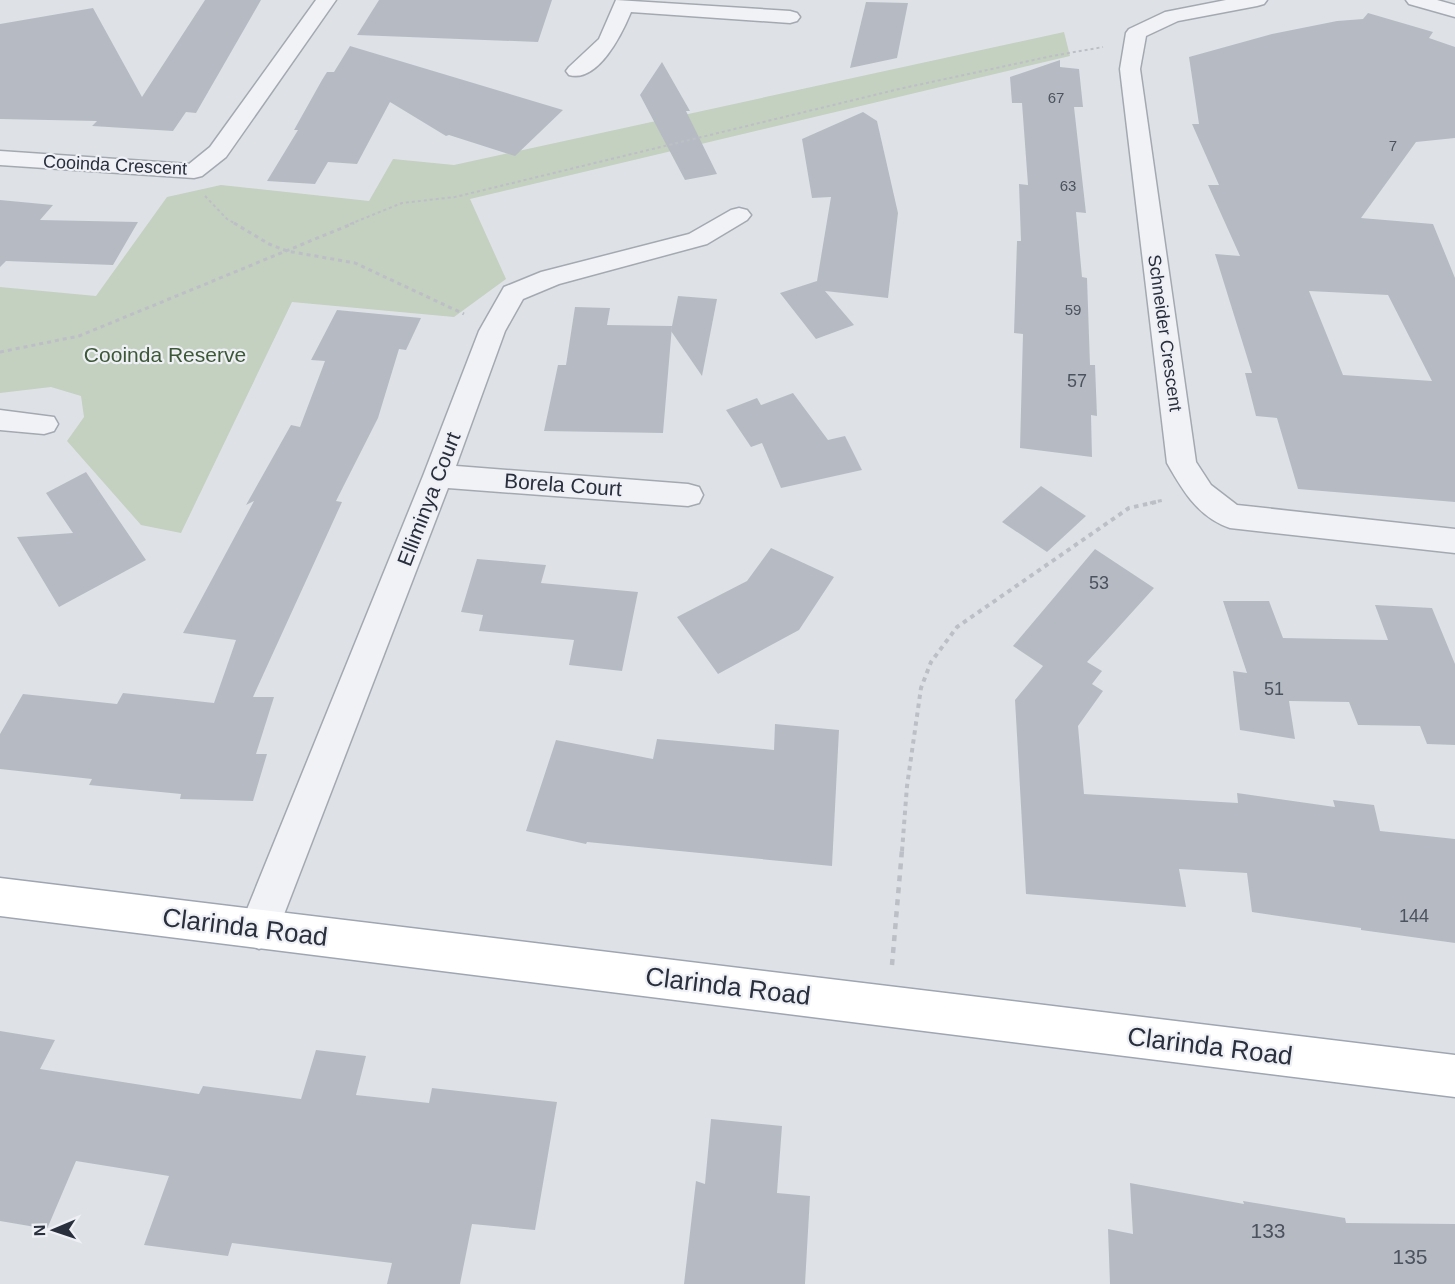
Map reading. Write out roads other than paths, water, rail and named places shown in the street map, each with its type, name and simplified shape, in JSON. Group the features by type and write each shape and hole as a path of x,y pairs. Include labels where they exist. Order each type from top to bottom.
{"main road":[{"name":"Clarinda Road","path":"0,897 1455,1076"}],"street":[{"name":"Cooinda Crescent","path":"0,158 194,171 218,152 326,0"},
{"name":"Schneider Crescent","path":"1257,0 1172,16 1136,33 1134,43 1130,69 1182,463 1200,493 1230,516 1455,541"},
{"path":"1416,0 1455,11"},
{"path":"576,71 599,54 608,44 625,3 790,17"},
{"name":"Elliminya Court","path":"259,929 498,320 513,293 550,278 698,239 739,215"},
{"path":"0,420 44,424"},
{"name":"Borela Court","path":"438,476 688,495"}],"park label":[{"name":"Cooinda Reserve","path":"165,355"}]}
